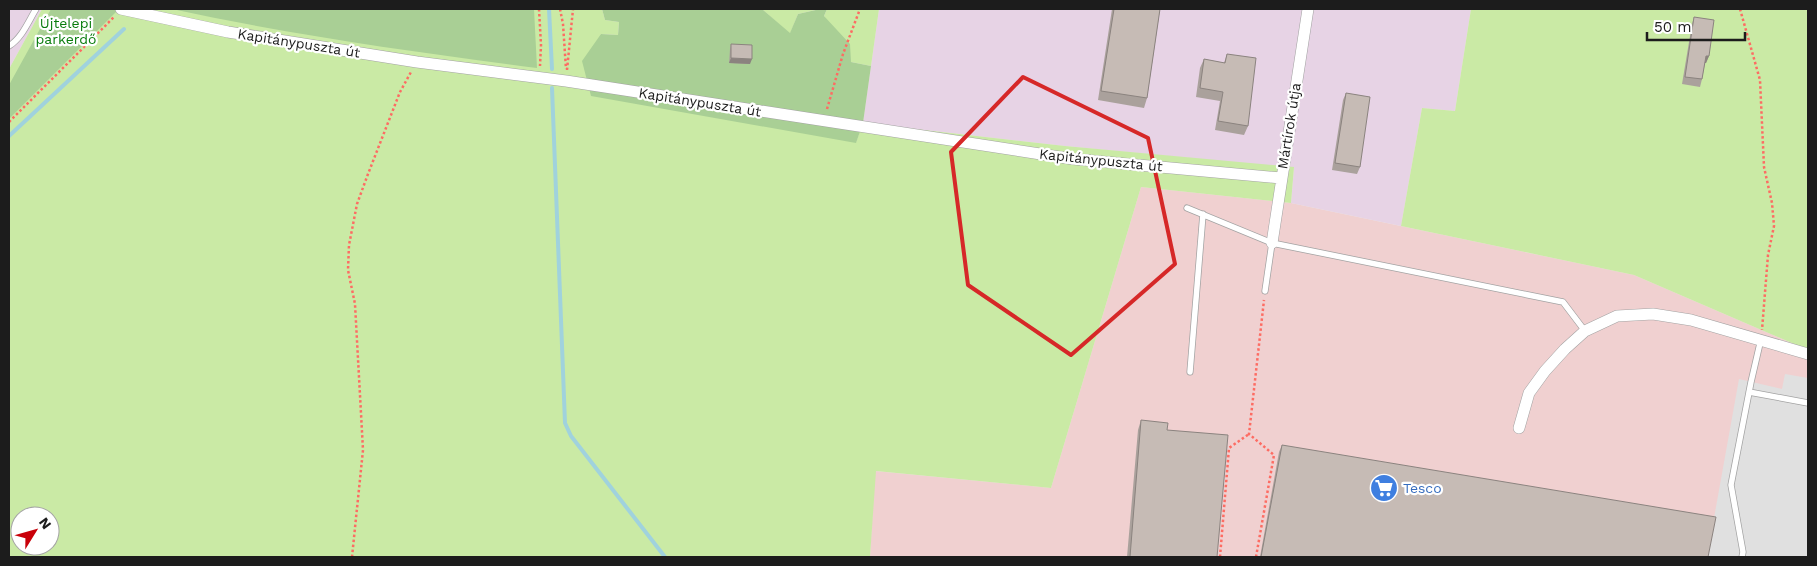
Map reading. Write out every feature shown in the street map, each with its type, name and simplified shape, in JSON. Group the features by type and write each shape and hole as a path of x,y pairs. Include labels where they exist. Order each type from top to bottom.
{"street":[{"name":"Kapitánypuszta út","path":"122,9 228,32 418,62 566,81 1073,159 1281,178"},
{"name":"Mártírok útja","path":"1272,243 1308,9"},
{"path":"1519,428 1529,393 1544,371 1565,348 1585,331 1617,316 1653,314 1691,320 1808,354"}],"lane":[{"path":"9,46 24,31 36,9"},
{"path":"1187,208 1272,243 1563,302 1585,331"},
{"path":"1190,372 1203,214"},
{"path":"1265,291 1272,243"},
{"path":"1742,557 1731,485 1761,339"},
{"path":"1749,392 1808,403"}],"path":[{"path":"9,122 122,9"},
{"path":"539,9 541,45 539,78"},
{"path":"560,9 563,24 566,81"},
{"path":"566,81 573,9"},
{"path":"823,121 842,54 860,9"},
{"path":"1740,9 1760,80 1764,167 1772,203 1774,226 1764,285 1761,339"},
{"path":"352,557 363,450 355,304 348,270 349,245 357,204 368,174 400,92 418,62"},
{"path":"1220,557 1229,448 1249,434 1265,291"},
{"path":"1249,434 1274,456 1256,557"}],"highlighted area":[{"path":"1023,77 1148,138 1175,264 1071,355 968,285 951,152"}],"shaded area":[{"path":"9,9 42,9 9,69"},
{"path":"879,9 1471,9 1455,111 1422,108 1401,226 1291,203 1294,168 1065,146 863,123"},
{"path":"1141,187 1291,203 1634,275 1808,350 1808,557 870,557 875,471 1051,488"},
{"path":"1785,374 1808,378 1808,557 1707,557 1739,379 1782,389"}],"green space":[{"path":"42,9 602,9 605,20 619,22 618,35 600,34 856,142 863,123 1065,146 1294,167 1291,203 1141,187 1051,488 876,471 870,557 9,557 9,69"},
{"name":"Újtelepi parkerdő","path":"51,9 119,9 9,119 9,85"},
{"path":"172,9 534,9 537,68 308,35"},
{"path":"602,9 762,9 790,33 798,14 827,9 824,16 850,44 851,62 871,66 863,123 856,143 591,96 582,61 601,34 618,35 619,22 605,20"},
{"path":"762,9 820,9 798,14 790,34"},
{"path":"827,9 879,9 871,66 851,62 824,16"},
{"path":"1471,9 1808,9 1808,350 1634,275 1401,226 1422,108 1455,111"}],"building":[{"path":"1114,9 1160,9 1147,98 1101,91"},
{"path":"1694,17 1714,20 1709,56 1706,56 1702,79 1685,77"},
{"path":"731,44 752,45 752,59 731,58"},
{"path":"1227,54 1256,58 1248,126 1218,121 1223,92 1200,88 1204,59 1225,63"},
{"path":"1346,93 1370,97 1360,167 1335,163"},
{"path":"1141,420 1168,423 1167,430 1228,435 1217,557 1130,557"},
{"name":"Tesco","path":"1282,445 1716,517 1708,557 1261,557"}],"waterway":[{"path":"549,9 552,69"},
{"path":"9,136 124,29"},
{"path":"552,88 565,423 571,436 665,557"}],"place":[{"name":"Tesco","path":"1384,488"}]}
